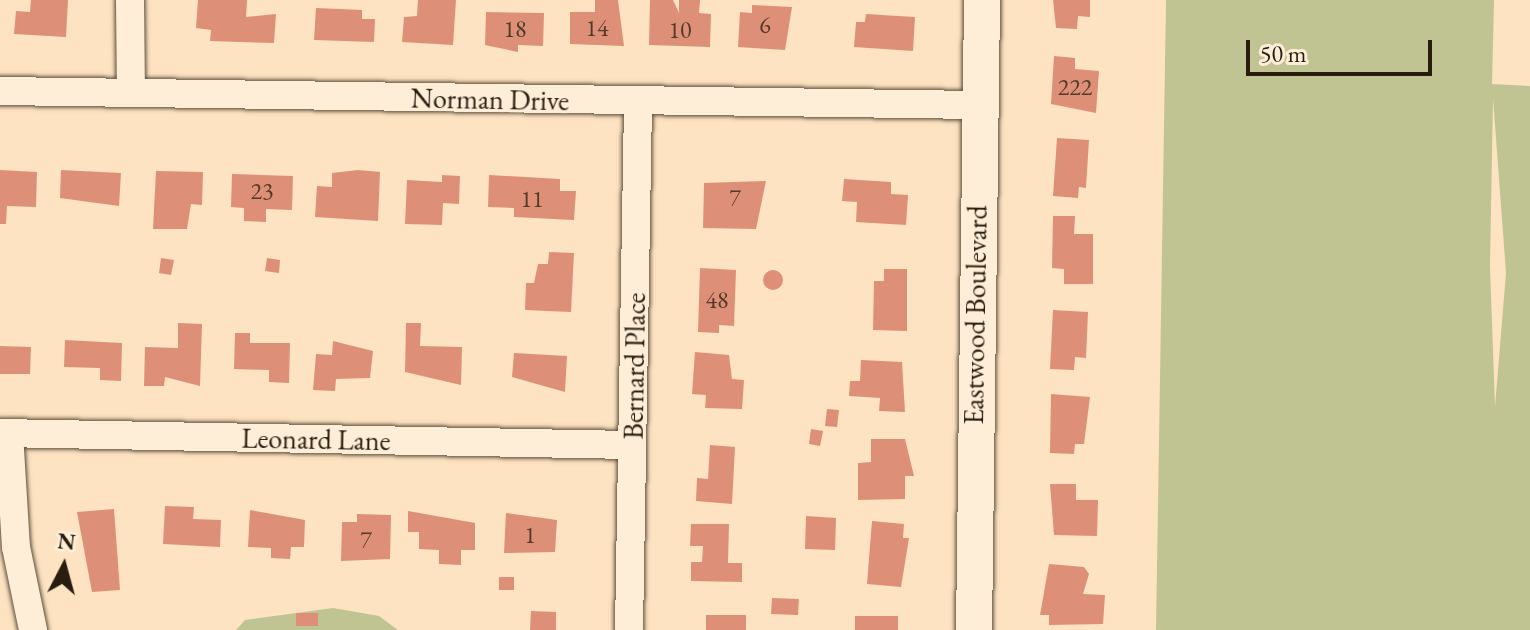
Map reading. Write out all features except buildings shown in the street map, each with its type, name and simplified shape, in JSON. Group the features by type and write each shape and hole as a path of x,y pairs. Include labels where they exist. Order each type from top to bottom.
{"street":[{"path":"130,0 131,91"},
{"name":"Eastwood Boulevard","path":"974,630 982,0"},
{"name":"Norman Drive","path":"0,91 980,105"},
{"name":"Bernard Place","path":"629,630 638,102"},
{"path":"4,433 16,547 33,630"},
{"name":"Leonard Lane","path":"4,433 632,445"}],"green space":[{"path":"1166,0 1494,0 1492,84 1530,86 1530,630 1156,630","holes":["1493,98 1506,273 1495,407 1490,266"]},
{"path":"333,608 379,616 398,630 236,630 245,620"}]}
